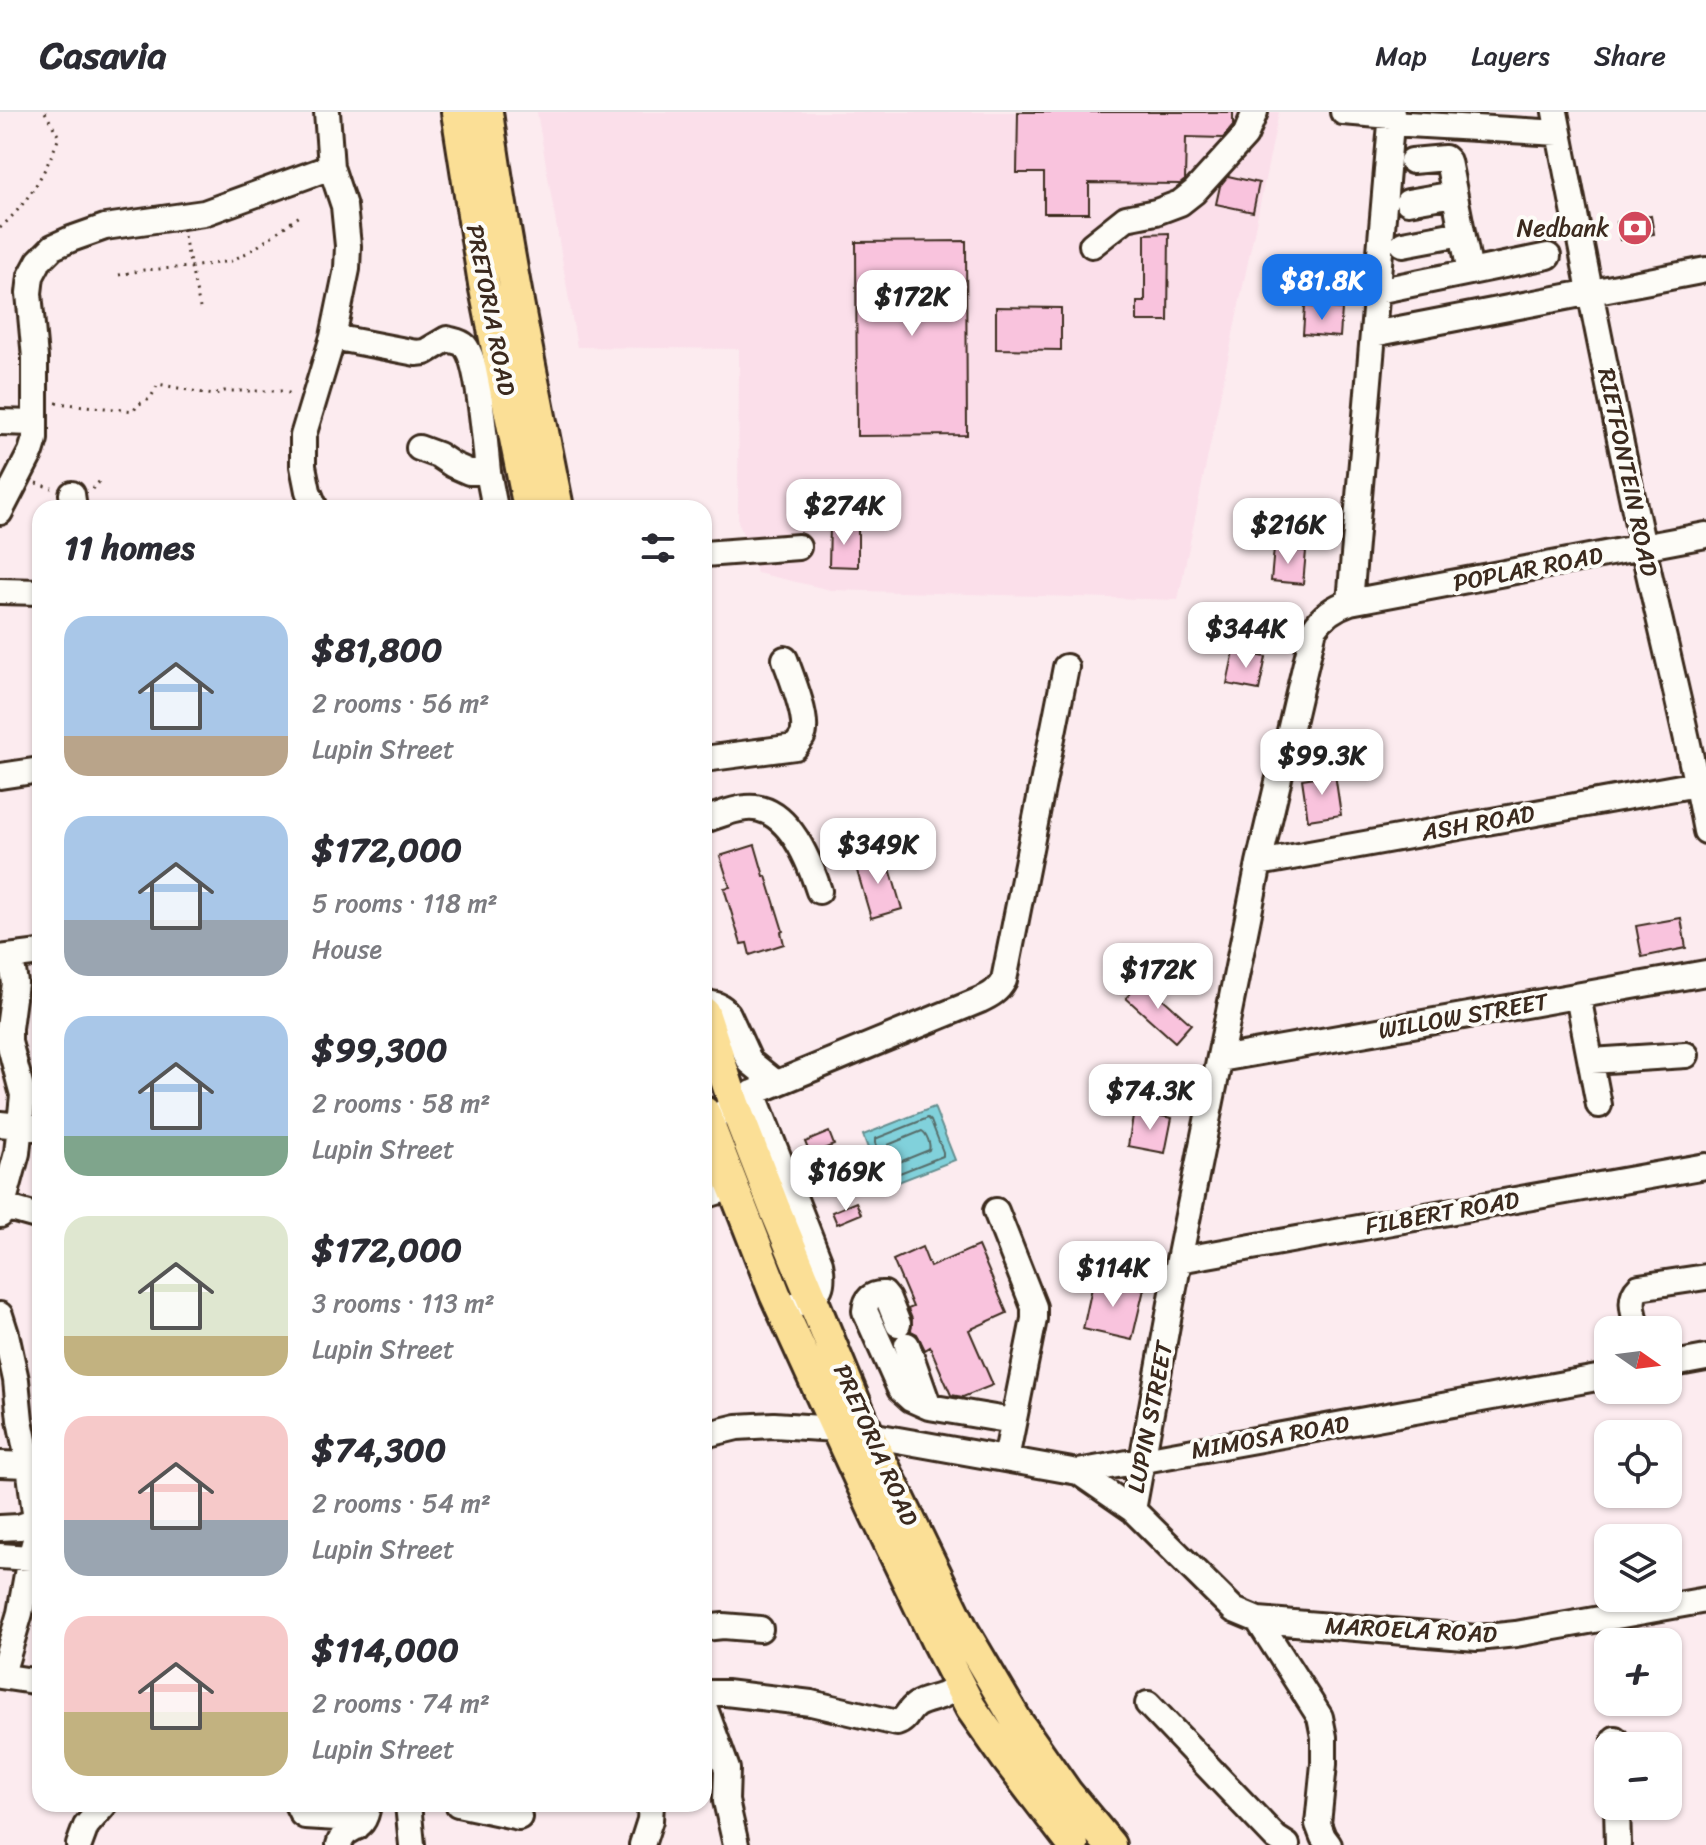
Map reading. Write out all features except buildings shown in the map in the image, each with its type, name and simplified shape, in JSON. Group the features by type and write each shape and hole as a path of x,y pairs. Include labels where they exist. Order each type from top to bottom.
{"main road":[{"name":"PRETORIA ROAD","path":"457,112 484,284 492,391 526,500"},
{"name":"PRETORIA ROAD","path":"487,112 516,295 556,500"},
{"name":"PRETORIA ROAD","path":"712,1030 744,1099 774,1207 869,1436 964,1632 1016,1720 1036,1773 1073,1845"},
{"name":"PRETORIA ROAD","path":"712,1154 718,1191 783,1311 910,1586 971,1708 1036,1773 1067,1793 1110,1845"}],"street":[{"path":"312,500 304,477 302,455 306,423 333,337 347,269 348,246 344,206 331,167 327,112"},
{"path":"1092,245 1126,218 1180,203 1194,192 1245,136 1255,112"},
{"path":"1343,112 1391,117 1557,122"},
{"path":"1350,602 1391,117"},
{"name":"RIETFONTEIN ROAD","path":"1557,122 1643,547 1699,755 1697,784 1706,831"},
{"path":"1412,161 1445,158 1448,161 1470,272"},
{"path":"0,512 35,439 35,358 29,293 31,276 39,261 53,247 105,227 204,213 331,167"},
{"path":"1408,202 1454,194"},
{"path":"1403,244 1462,233"},
{"path":"1377,291 1548,256"},
{"path":"1373,334 1706,270"},
{"path":"333,337 416,353 425,352 447,339 459,342 467,349 492,391 488,472 493,500"},
{"path":"0,422 34,412"},
{"path":"419,448 469,472 488,472"},
{"name":"POPLAR ROAD","path":"1350,602 1706,535"},
{"path":"712,553 798,547"},
{"path":"0,591 32,592"},
{"name":"LUPIN STREET","path":"1133,1510 1179,1260 1259,863 1311,637 1324,616 1350,602"},
{"path":"712,758 795,747 802,738 805,729 803,716 785,659"},
{"path":"712,1114 776,1083 980,1000 1000,987 1004,980 1066,667"},
{"path":"0,776 32,771"},
{"name":"ASH ROAD","path":"1259,863 1697,784"},
{"path":"712,818 745,808 763,809 786,824 810,863 819,891"},
{"path":"32,954 6,958 15,983 9,1042 23,1095 14,1169 0,1211 15,1210 32,1215"},
{"name":"WILLOW STREET","path":"1220,1059 1706,973"},
{"path":"1578,996 1599,1105"},
{"path":"712,1004 724,1008 728,1014 750,1062 776,1083"},
{"path":"1591,1061 1686,1055"},
{"name":"FILBERT ROAD","path":"1179,1260 1706,1166"},
{"path":"996,1211 1034,1307 1006,1459"},
{"path":"1635,1316 1632,1299 1639,1287 1706,1277"},
{"path":"929,1407 888,1299 884,1294 869,1298 865,1311 900,1389 911,1399 929,1407 1013,1421"},
{"path":"783,1311 813,1298"},
{"path":"0,1315 6,1334 8,1380 31,1424 29,1465 32,1483"},
{"path":"1682,1362 1706,1358"},
{"name":"MIMOSA ROAD","path":"712,1433 737,1427 774,1425 836,1429 1078,1472 1594,1379"},
{"path":"0,1464 29,1465"},
{"path":"1078,1472 1133,1510 1234,1610 1258,1620 1320,1717 1324,1764 1318,1824 1329,1845"},
{"path":"0,1528 32,1522"},
{"path":"32,1551 20,1613 0,1674 32,1680"},
{"path":"0,1556 30,1558"},
{"name":"MAROELA ROAD","path":"1258,1620 1477,1638 1516,1634 1706,1600"},
{"path":"712,1627 760,1629"},
{"path":"712,1693 811,1703 899,1723 917,1703 960,1686"},
{"path":"1148,1704 1276,1838 1287,1845"},
{"path":"712,1728 727,1769 726,1801 736,1845"},
{"path":"79,1845 86,1826 98,1812"},
{"path":"301,1812 305,1816 337,1818 357,1827"},
{"path":"339,1845 345,1833 364,1821 366,1812"},
{"path":"409,1812 412,1845"},
{"path":"496,1812 519,1817"},
{"path":"642,1845 650,1812"},
{"path":"1617,1820 1618,1845"}],"path":[{"path":"0,228 18,212 48,166 59,137 45,112"},
{"path":"119,275 231,261 254,249 301,215"},
{"path":"180,217 200,308"},
{"path":"34,412 134,411 137,405 150,399 158,384 213,395 224,391 282,391 314,398"},
{"path":"20,474 27,481 71,500"},
{"path":"75,500 100,481"}],"shaded area":[{"path":"537,112 1279,112 1178,600 831,590 757,573 738,521 739,349 577,347"}],"water":[{"path":"934,1107 955,1160 883,1188 863,1135"}],"place":[{"name":"Nedbank","path":"1635,228"}]}
